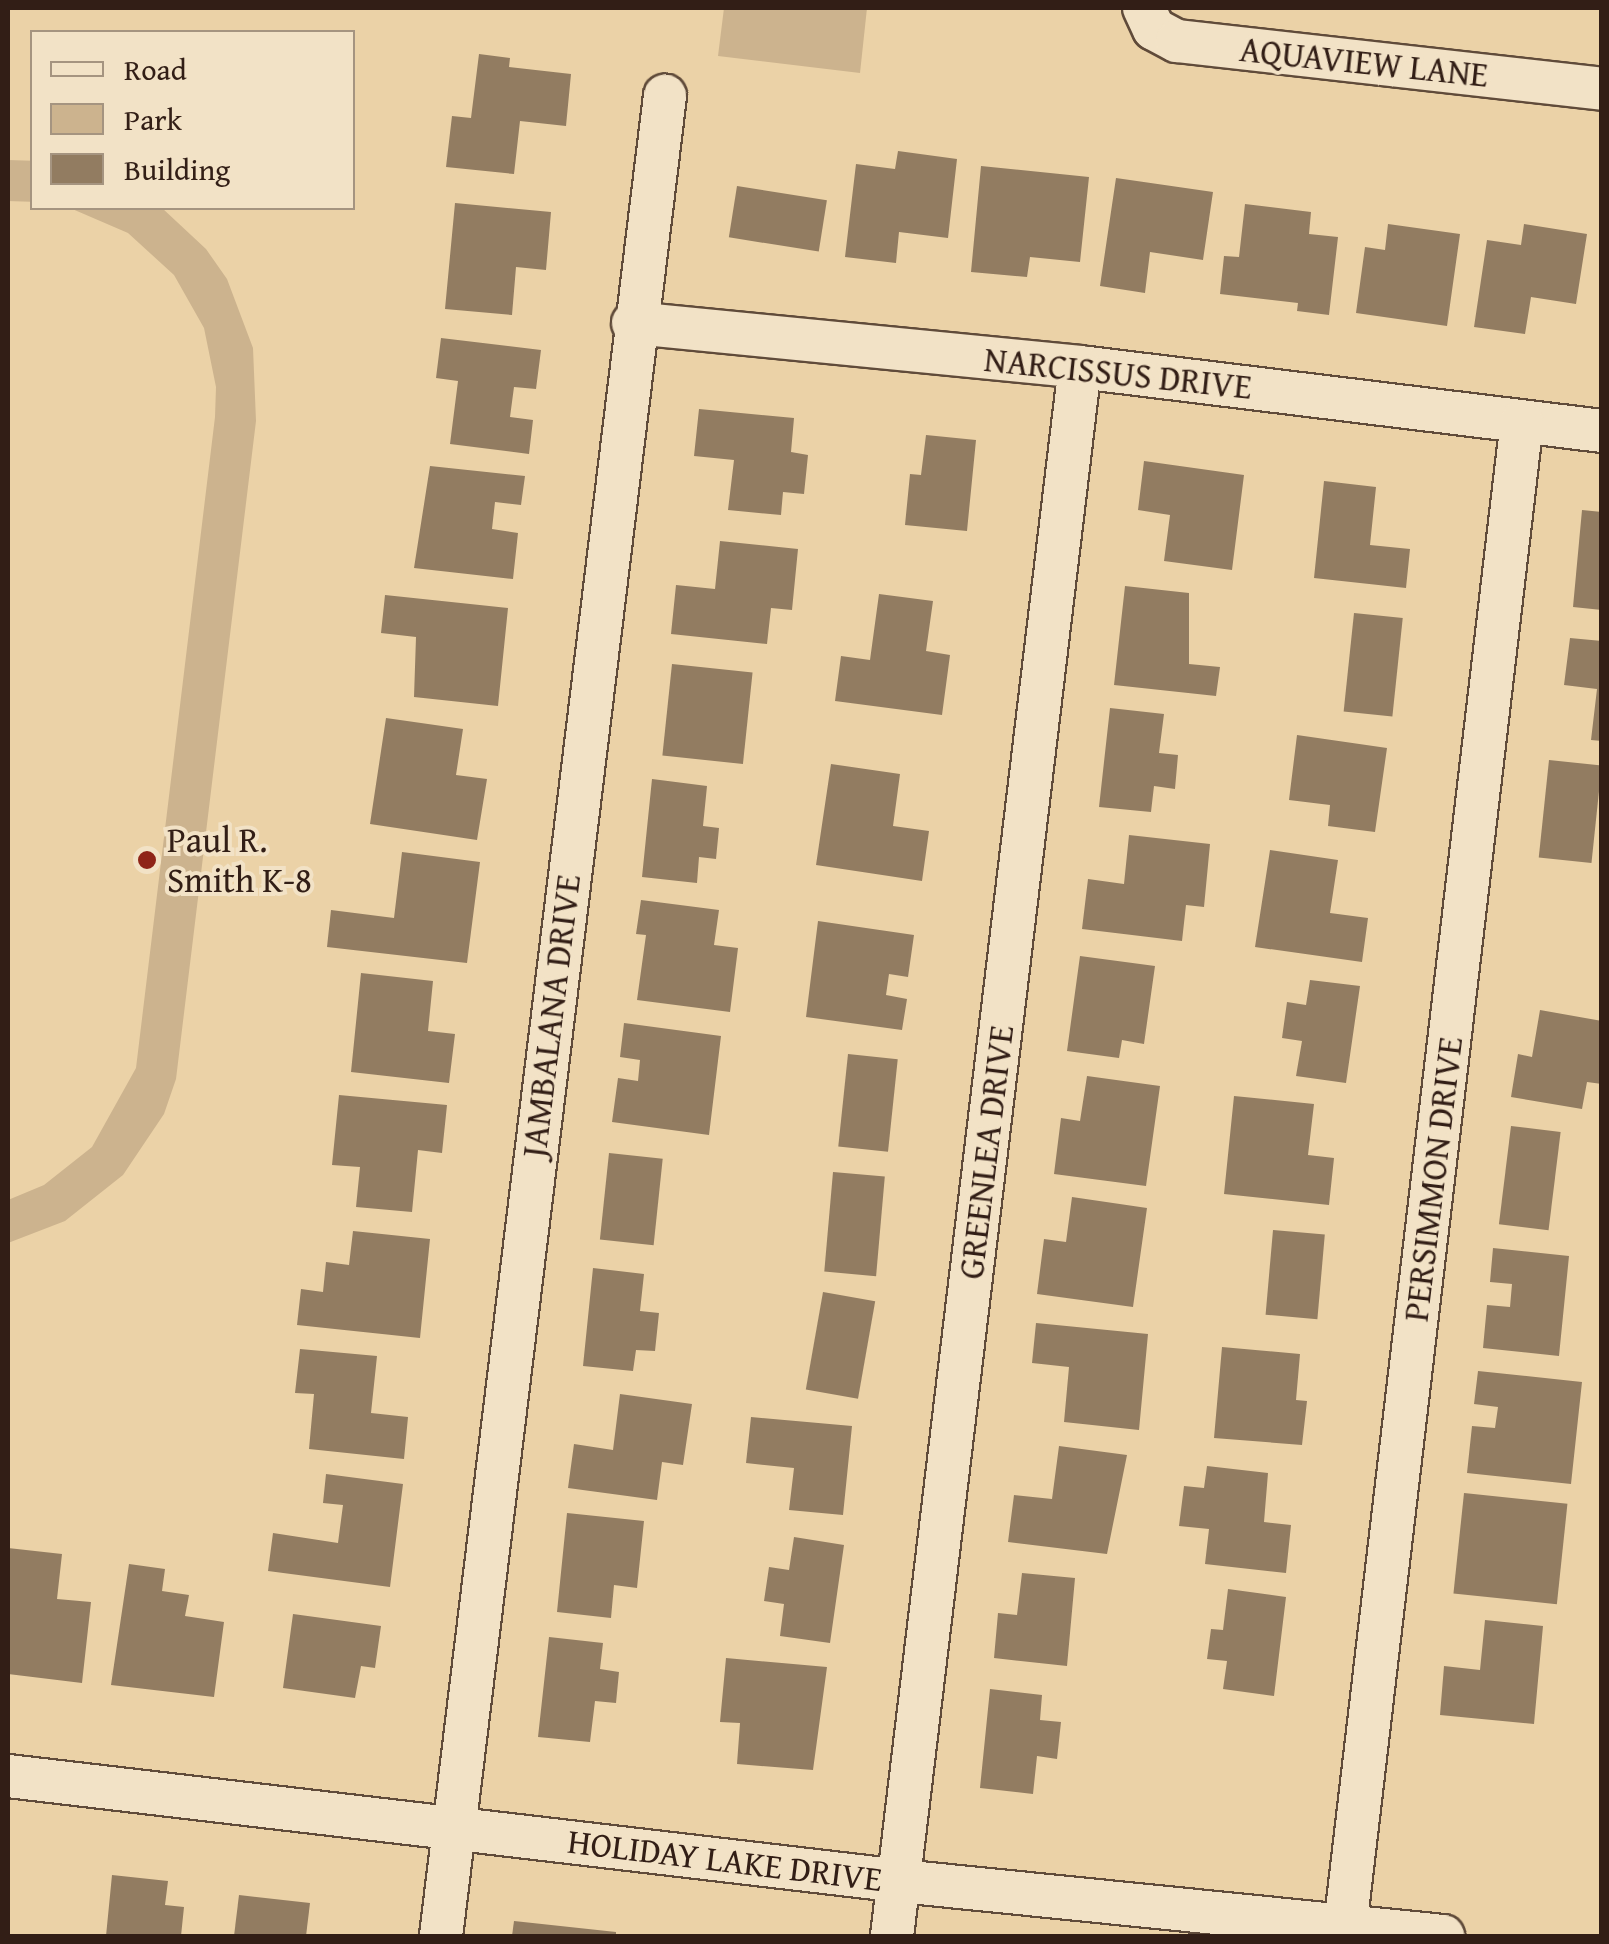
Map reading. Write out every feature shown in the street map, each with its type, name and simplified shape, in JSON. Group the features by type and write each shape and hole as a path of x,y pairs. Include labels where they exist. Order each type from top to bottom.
{"street":[{"name":"AQUAVIEW LANE","path":"1144,8 1154,29 1177,40 1602,89"},
{"name":"JAMBALANA DRIVE","path":"441,1936 633,324 665,96"},
{"name":"NARCISSUS DRIVE","path":"633,324 1080,367 1602,431"},
{"name":"GREENLEA DRIVE","path":"892,1936 1080,367"},
{"name":"PERSIMMON DRIVE","path":"1345,1931 1522,421"},
{"name":"HOLIDAY LAKE DRIVE","path":"8,1777 1345,1931 1443,1936"}],"green space":[{"path":"724,8 867,8 860,73 718,56"},
{"path":"8,160 30,161 30,202 8,201"},
{"path":"75,210 164,210 206,249 227,279 253,348 256,421 176,1079 164,1114 123,1175 65,1221 8,1243 8,1200 44,1185 92,1147 136,1068 215,417 216,387 204,328 174,275 128,233"}],"building":[{"path":"479,54 510,58 509,67 571,74 566,126 520,121 514,174 446,167 452,116 471,118"},
{"path":"898,151 957,159 948,238 899,232 896,263 845,257 856,164 895,169"},
{"path":"981,166 1089,177 1080,262 1030,257 1027,277 971,272"},
{"path":"1116,178 1213,192 1203,260 1150,252 1145,293 1100,286"},
{"path":"737,186 827,200 819,252 729,237"},
{"path":"455,203 551,212 546,270 516,267 512,315 445,309"},
{"path":"1245,204 1311,212 1309,234 1338,237 1329,315 1297,311 1298,303 1220,294 1224,256 1239,257"},
{"path":"1388,224 1460,234 1447,326 1356,313 1365,247 1385,250"},
{"path":"1524,224 1587,234 1576,304 1531,297 1525,334 1474,327 1487,240 1521,245"},
{"path":"441,338 541,350 536,389 514,387 510,417 533,420 529,454 450,444 458,381 436,378"},
{"path":"699,409 794,418 791,452 808,455 804,494 783,492 781,515 728,510 734,460 694,456"},
{"path":"926,435 976,440 967,531 905,525 910,474 921,475"},
{"path":"1144,461 1244,475 1232,570 1164,561 1170,515 1138,510"},
{"path":"430,466 525,476 521,505 495,502 492,529 518,533 513,579 414,568"},
{"path":"1324,481 1376,487 1370,545 1410,549 1406,588 1314,578"},
{"path":"1582,510 1602,512 1602,610 1573,607"},
{"path":"720,541 798,549 792,610 771,608 767,644 671,634 676,585 715,589"},
{"path":"1125,586 1189,593 1189,664 1220,667 1216,696 1114,685"},
{"path":"879,594 933,601 926,651 950,655 942,715 835,701 841,656 870,660"},
{"path":"385,595 508,608 498,706 414,697 416,637 381,633"},
{"path":"1354,613 1403,618 1392,717 1344,711"},
{"path":"1570,638 1602,641 1602,741 1591,740 1597,689 1564,685"},
{"path":"672,664 753,672 743,764 662,755"},
{"path":"1110,708 1164,714 1159,753 1178,755 1175,789 1154,786 1151,812 1099,807"},
{"path":"386,718 463,729 456,775 487,779 477,840 370,824"},
{"path":"1297,735 1387,748 1375,832 1328,826 1330,805 1289,800"},
{"path":"1549,760 1602,766 1591,863 1539,857"},
{"path":"831,764 900,774 893,826 929,831 922,881 816,865"},
{"path":"652,779 707,786 703,826 719,828 716,859 699,857 697,883 642,877"},
{"path":"1129,835 1210,844 1204,907 1186,905 1182,941 1082,929 1088,879 1124,884"},
{"path":"1270,850 1338,860 1330,913 1368,918 1362,962 1255,947"},
{"path":"402,852 480,862 467,963 327,947 331,910 394,918"},
{"path":"641,900 719,910 714,945 738,948 730,1012 637,1000 646,935 636,934"},
{"path":"818,921 914,935 908,977 889,974 886,995 907,999 902,1030 806,1017"},
{"path":"1080,956 1155,966 1144,1044 1122,1040 1119,1058 1067,1051"},
{"path":"361,973 433,981 428,1031 455,1034 449,1083 351,1072"},
{"path":"1310,980 1360,986 1346,1083 1296,1076 1302,1041 1282,1038 1287,1002 1306,1005"},
{"path":"1540,1010 1602,1021 1602,1084 1587,1082 1582,1109 1511,1097 1518,1054 1532,1057"},
{"path":"624,1023 721,1036 709,1135 612,1122 618,1078 638,1081 640,1060 620,1057"},
{"path":"848,1054 898,1059 888,1152 838,1146"},
{"path":"1087,1076 1160,1086 1146,1186 1054,1174 1061,1118 1080,1121"},
{"path":"339,1095 447,1105 442,1153 418,1150 412,1212 356,1207 360,1167 332,1165"},
{"path":"1234,1096 1314,1104 1308,1155 1334,1158 1329,1205 1224,1194"},
{"path":"1511,1126 1561,1132 1549,1230 1499,1224"},
{"path":"609,1153 663,1159 654,1245 600,1240"},
{"path":"833,1172 885,1177 876,1276 824,1272"},
{"path":"1072,1197 1147,1208 1133,1307 1037,1294 1044,1239 1066,1242"},
{"path":"1273,1230 1325,1235 1317,1319 1266,1315"},
{"path":"353,1231 430,1239 420,1338 297,1325 301,1289 323,1292 326,1262 349,1265"},
{"path":"1493,1248 1569,1256 1559,1356 1483,1348 1487,1305 1510,1307 1512,1284 1490,1282"},
{"path":"593,1268 644,1274 640,1311 659,1313 655,1351 636,1350 633,1371 583,1366"},
{"path":"823,1292 875,1301 858,1399 806,1389"},
{"path":"1036,1323 1148,1334 1139,1430 1064,1422 1069,1367 1032,1363"},
{"path":"1222,1347 1300,1354 1296,1400 1307,1401 1302,1445 1214,1438"},
{"path":"300,1349 377,1356 371,1413 408,1417 404,1459 309,1449 314,1394 295,1393"},
{"path":"1478,1371 1582,1382 1571,1484 1467,1473 1472,1426 1495,1428 1498,1407 1474,1404"},
{"path":"620,1394 692,1404 683,1465 662,1462 657,1500 568,1488 574,1444 613,1450"},
{"path":"751,1417 852,1426 843,1515 789,1510 794,1468 746,1463"},
{"path":"1059,1446 1127,1455 1107,1554 1008,1542 1014,1495 1052,1499"},
{"path":"1207,1466 1268,1473 1264,1522 1291,1525 1286,1573 1205,1564 1209,1529 1179,1526 1184,1486 1204,1488"},
{"path":"326,1474 403,1484 390,1587 268,1571 273,1533 338,1543 343,1505 323,1503"},
{"path":"1464,1493 1567,1504 1557,1604 1453,1593"},
{"path":"567,1513 644,1521 637,1588 614,1585 611,1618 557,1612"},
{"path":"794,1537 844,1545 830,1643 780,1636 784,1604 764,1601 769,1567 789,1570"},
{"path":"8,1548 62,1554 57,1599 91,1602 82,1683 8,1674"},
{"path":"129,1564 165,1569 162,1591 189,1595 185,1616 224,1622 214,1697 111,1685"},
{"path":"1022,1573 1075,1578 1067,1666 994,1658 998,1613 1017,1615"},
{"path":"1228,1589 1286,1597 1274,1696 1223,1689 1227,1661 1207,1659 1211,1629 1223,1630"},
{"path":"293,1614 381,1626 375,1668 361,1666 355,1698 283,1688"},
{"path":"1485,1620 1543,1626 1534,1724 1440,1715 1444,1666 1480,1670"},
{"path":"549,1637 603,1643 600,1669 619,1672 616,1703 595,1701 590,1742 538,1737"},
{"path":"726,1658 827,1667 813,1770 737,1764 740,1723 720,1722"},
{"path":"990,1689 1042,1695 1040,1720 1061,1722 1057,1759 1037,1756 1033,1794 980,1788"},
{"path":"112,1875 168,1881 165,1905 184,1907 181,1936 106,1936"},
{"path":"239,1895 310,1903 306,1936 234,1936"},
{"path":"514,1921 616,1932 616,1936 512,1936"}],"place":[{"name":"Paul R. Smith K-8","path":"147,860"}]}
